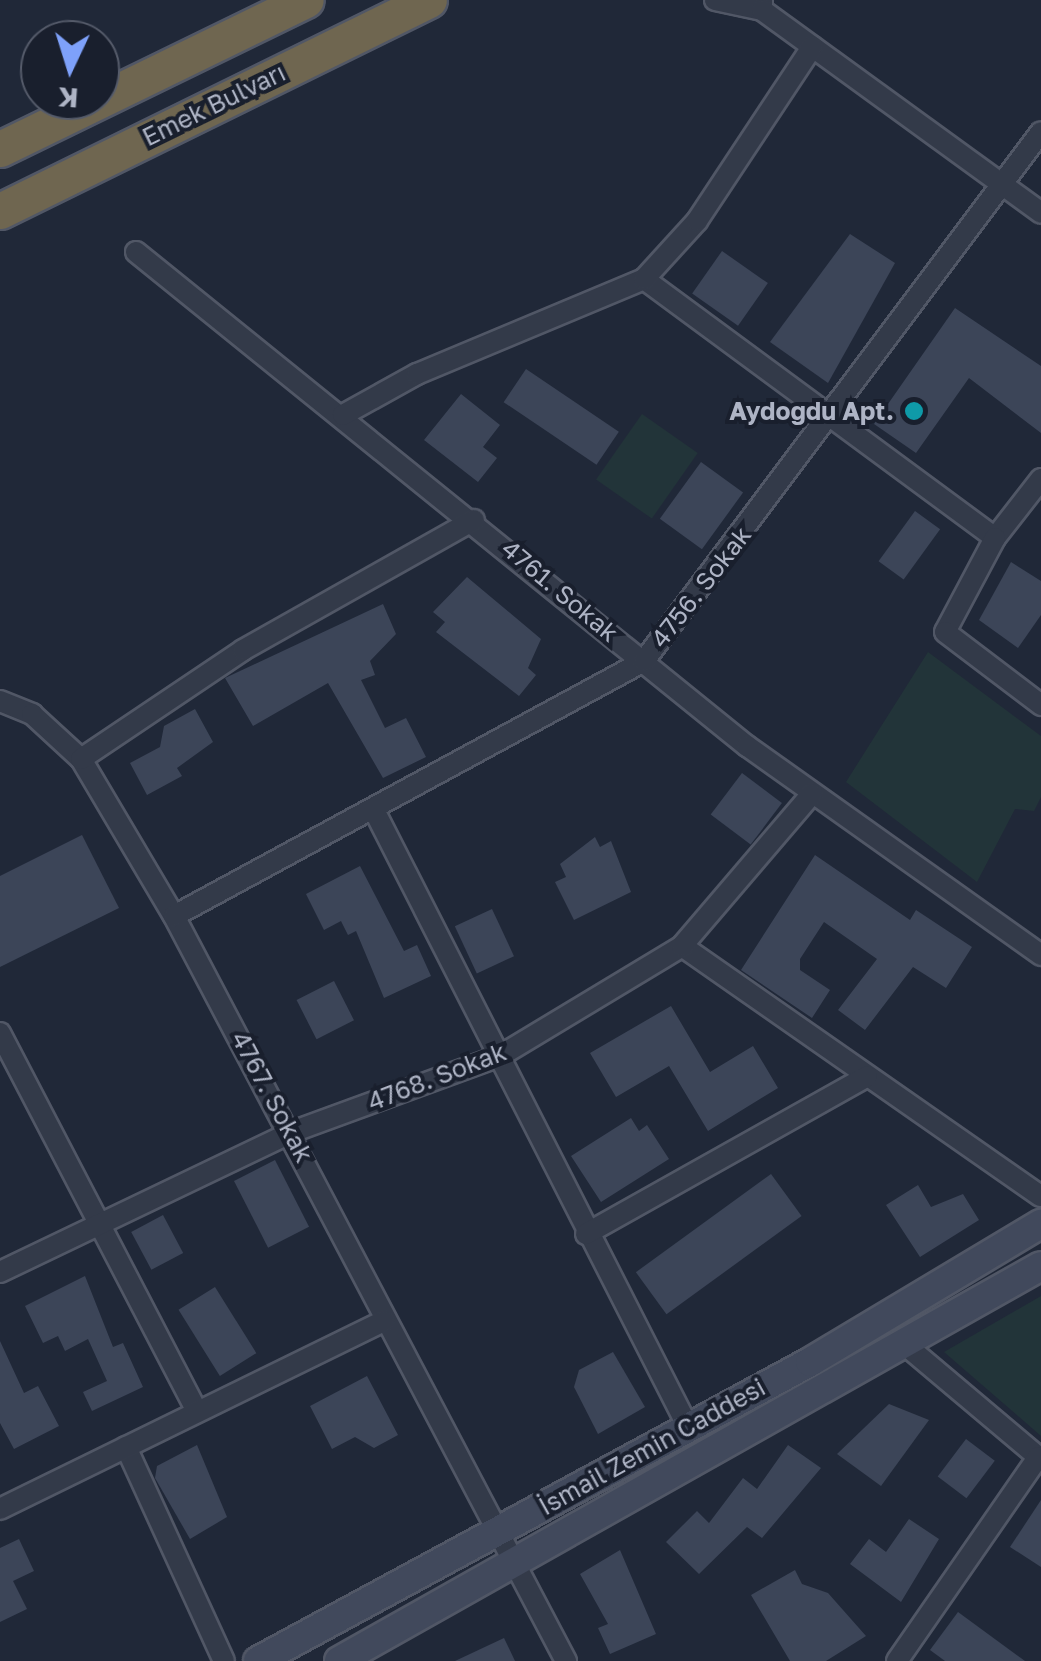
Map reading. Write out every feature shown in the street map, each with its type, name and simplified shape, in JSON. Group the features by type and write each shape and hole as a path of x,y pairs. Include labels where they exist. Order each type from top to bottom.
{"highway":[{"path":"0,149 306,0"},
{"name":"Emek Bulvarı","path":"0,211 429,0"}],"main road":[{"name":"İsmail Zemin Caddesi","path":"258,1661 498,1531 1041,1224"},
{"name":"İsmail Zemin Caddesi","path":"339,1661 909,1348 1041,1266"}],"street":[{"path":"716,0 762,5 812,47 1041,213"},
{"path":"344,415 417,374 644,279 697,221 812,47"},
{"name":"4756. Sokak","path":"174,916 376,814 644,660 830,420 1041,132"},
{"name":"4761. Sokak","path":"136,252 812,794 1041,955"},
{"path":"644,279 830,420 996,538"},
{"path":"1041,479 996,538 946,616 955,641 1041,705"},
{"path":"81,759 243,650 474,520"},
{"name":"4767. Sokak","path":"0,701 32,714 81,759 174,916 292,1132 383,1321 566,1661"},
{"name":"4768. Sokak","path":"0,1272 292,1132 500,1056 682,946 812,794"},
{"path":"376,814 586,1234 687,1425"},
{"path":"682,946 1041,1196"},
{"path":"0,1032 102,1222 196,1412"},
{"path":"586,1234 867,1076"},
{"path":"0,1509 383,1321"},
{"path":"896,1661 1040,1458 909,1348"},
{"path":"126,1448 224,1661"}],"shaded area":[{"path":"642,414 698,453 652,519 596,480"},
{"path":"928,652 1041,736 1041,797 1034,811 1015,809 977,882 846,782"},
{"path":"1041,1296 1041,1436 944,1352"}],"building":[{"path":"850,234 895,263 828,383 770,342"},
{"path":"722,251 768,283 738,326 692,294"},
{"path":"955,308 1041,366 1041,433 969,378 916,453 874,424"},
{"path":"526,369 619,432 596,465 504,402"},
{"path":"461,394 500,425 483,447 497,458 478,482 424,440"},
{"path":"701,462 743,493 702,549 660,519"},
{"path":"915,511 940,529 904,579 879,561"},
{"path":"1011,562 1041,581 1041,615 1018,648 979,620"},
{"path":"467,577 541,639 528,668 536,675 519,696 436,632 445,622 433,612"},
{"path":"383,604 396,634 370,661 375,675 361,680 385,728 406,718 426,757 383,778 328,683 253,726 225,678"},
{"path":"195,709 213,742 177,768 182,776 147,795 130,763 160,747 164,726"},
{"path":"742,773 782,803 751,845 711,815"},
{"path":"82,835 119,908 0,967 0,876"},
{"path":"595,837 600,847 611,841 631,892 574,920 555,882 566,877 560,864"},
{"path":"815,855 910,920 916,910 972,947 946,988 913,967 865,1030 838,1010 877,959 824,922 800,959 800,970 830,990 812,1018 741,970"},
{"path":"360,866 404,951 417,945 431,976 384,998 356,931 348,935 341,921 324,930 306,894"},
{"path":"492,909 514,956 477,973 455,926"},
{"path":"334,981 354,1020 317,1039 297,1000"},
{"path":"671,1006 710,1072 753,1046 778,1088 708,1131 669,1066 616,1097 590,1053"},
{"path":"631,1118 639,1131 647,1125 669,1159 601,1202 571,1156"},
{"path":"275,1160 309,1227 268,1248 234,1181"},
{"path":"771,1174 802,1216 666,1314 636,1272"},
{"path":"918,1185 931,1207 963,1194 979,1220 920,1257 886,1205"},
{"path":"163,1215 183,1253 151,1270 131,1232"},
{"path":"85,1276 113,1347 123,1343 143,1387 92,1411 83,1392 107,1381 88,1339 65,1351 58,1336 43,1343 25,1306"},
{"path":"215,1287 256,1353 220,1376 179,1310"},
{"path":"0,1341 24,1393 38,1386 59,1426 14,1449 0,1423"},
{"path":"613,1352 645,1407 598,1434 574,1387 579,1370"},
{"path":"367,1376 398,1435 374,1448 355,1437 332,1449 310,1406"},
{"path":"889,1404 929,1420 881,1486 837,1454"},
{"path":"966,1439 995,1461 966,1498 938,1477"},
{"path":"197,1445 227,1517 190,1539 155,1478 157,1466"},
{"path":"788,1445 821,1468 762,1538 747,1527 699,1574 666,1542 697,1511 709,1523 743,1478 757,1489"},
{"path":"1041,1500 1041,1567 1010,1547"},
{"path":"909,1519 939,1539 901,1602 850,1564 869,1539 886,1552"},
{"path":"19,1539 34,1571 13,1581 27,1609 0,1622 0,1548"},
{"path":"620,1550 656,1634 610,1654 598,1628 608,1624 580,1574"},
{"path":"795,1570 802,1584 828,1593 866,1636 826,1661 790,1661 751,1595"},
{"path":"958,1612 1025,1661 945,1661 930,1650"},
{"path":"504,1638 515,1661 455,1661"}],"place":[{"name":"Aydoğdu Apt.","path":"914,411"}]}
